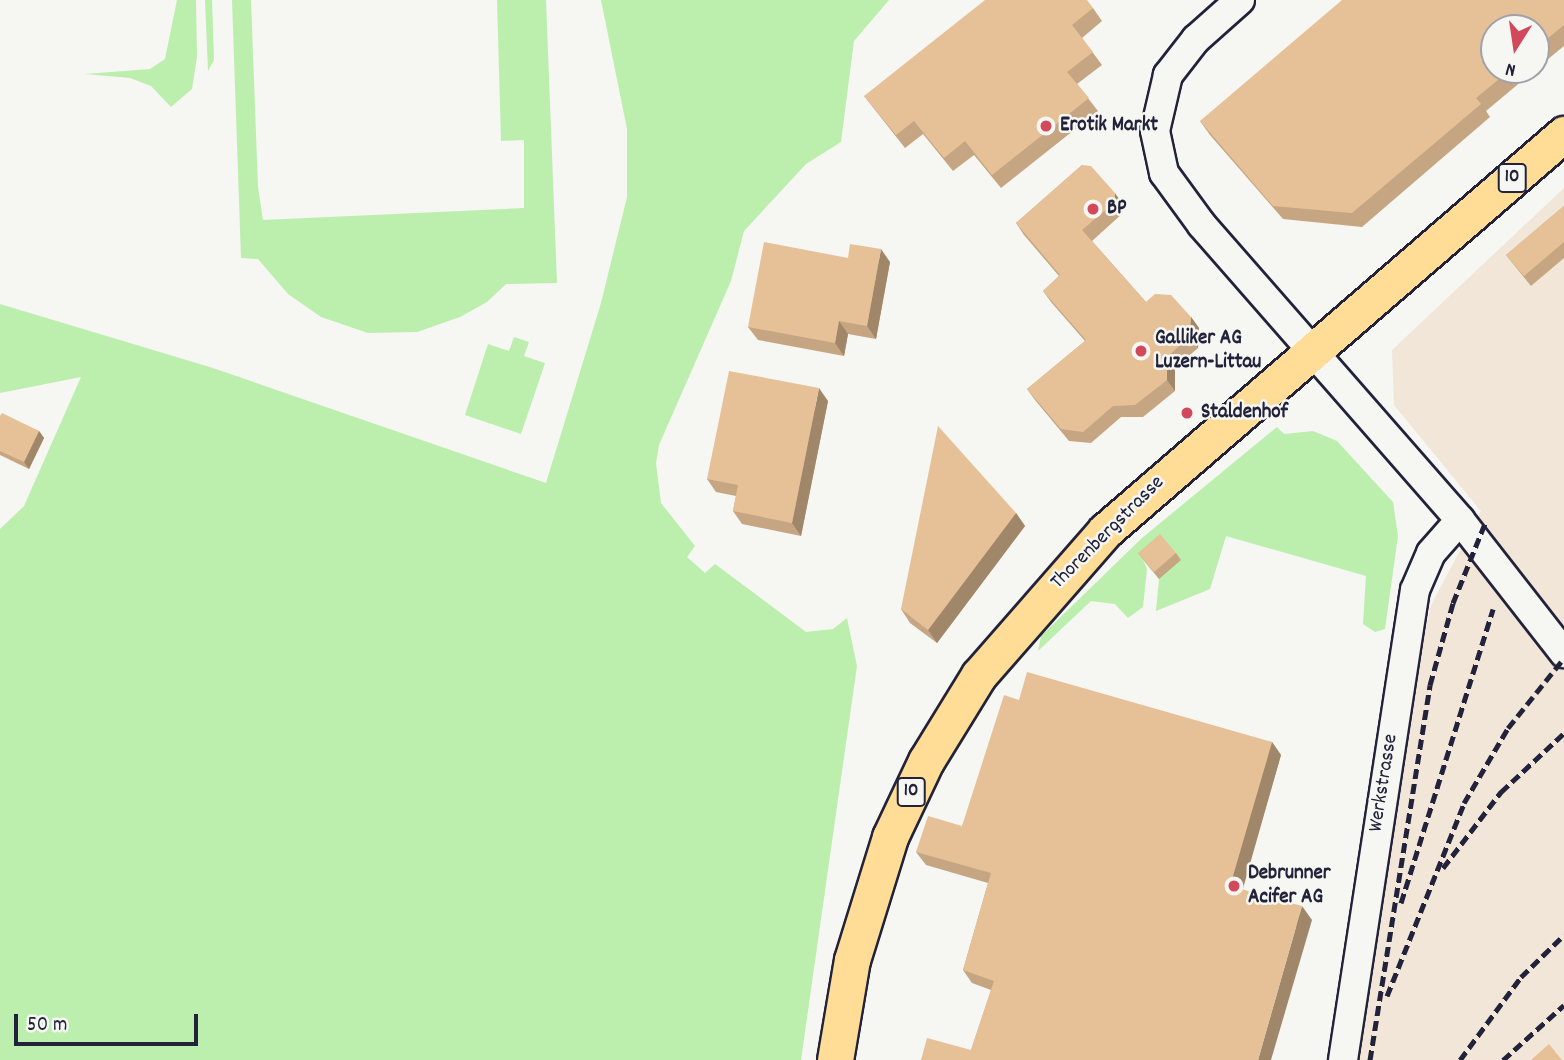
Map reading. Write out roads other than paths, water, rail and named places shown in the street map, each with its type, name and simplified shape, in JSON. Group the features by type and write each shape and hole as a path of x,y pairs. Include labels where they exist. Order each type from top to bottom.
{"main road":[{"name":"Thorenbergstrasse","path":"835,1060 852,960 886,849 926,761 979,675 1105,531 1564,134"}],"street":[{"path":"1240,0 1196,39 1168,75 1156,113 1158,152 1174,190 1460,520 1564,653"},
{"name":"Werkstrasse","path":"1343,1060 1415,590 1430,553 1460,520"}],"railway":[{"path":"1370,1060 1430,685 1453,603 1486,521"},
{"path":"1401,903 1493,609"},
{"path":"1387,996 1464,803 1508,728 1564,658"},
{"path":"1443,868 1501,792 1564,733"},
{"path":"1460,1060 1521,977 1564,935"},
{"path":"1503,1060 1564,1005"}],"place":[{"name":"Erotik Markt","path":"1046,126"},
{"name":"BP","path":"1093,209"},
{"name":"Galliker AG Luzern-Littau","path":"1141,351"},
{"name":"Staldenhof","path":"1187,413"},
{"name":"Debrunner Acifer AG","path":"1234,886"}]}
